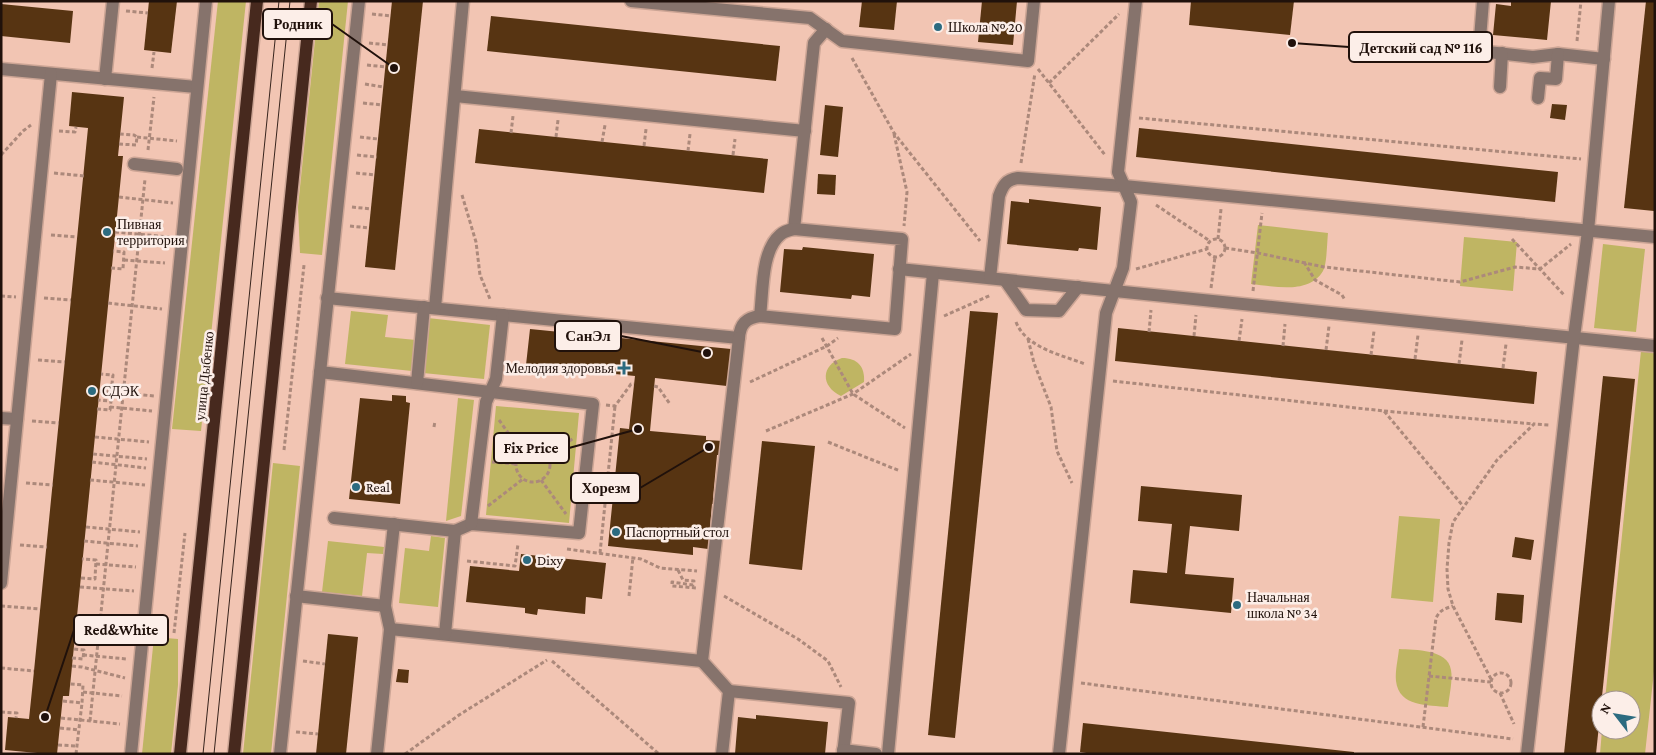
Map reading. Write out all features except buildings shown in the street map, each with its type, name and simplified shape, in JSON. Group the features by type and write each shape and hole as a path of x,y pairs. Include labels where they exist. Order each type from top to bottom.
{"main road":[{"name":"улица Дыбенко","path":"180,754 257,1"},
{"path":"234,754 310,1"}],"street":[{"path":"131,754 206,1"},
{"path":"280,754 359,1"},
{"path":"417,383 448,171 464,1"},
{"path":"632,1 810,18 842,41 1028,61 1034,1"},
{"path":"1484,1 1479,51 1533,57 1558,54 1604,60"},
{"path":"1527,754 1574,337 1588,231 1610,1"},
{"path":"1060,754 1106,313 1123,268 1131,202 1118,172 1130,5"},
{"path":"104,79 112,6"},
{"path":"794,229 814,43 826,29"},
{"path":"1500,87 1502,53"},
{"path":"1538,98 1540,78 1556,79 1558,54"},
{"path":"1,69 196,87"},
{"path":"1,582 51,74"},
{"path":"455,96 805,132"},
{"path":"140,165 177,169"},
{"path":"990,278 999,196 1003,186 1009,180 1018,178 1124,186 1655,237"},
{"path":"702,661 740,329 744,322 750,318 760,316 895,329 902,239 794,229 781,233 767,253 760,316"},
{"path":"899,270 990,278 1007,283 1078,287 1655,346"},
{"path":"888,754 933,273"},
{"path":"1007,283 1026,310 1059,311 1078,287"},
{"path":"328,298 739,338"},
{"path":"472,522 489,397 496,379 499,314"},
{"path":"320,372 417,383 489,397 593,404 579,532 472,522 455,531 334,518"},
{"path":"1,418 17,419"},
{"path":"377,754 390,628 385,606 394,524"},
{"path":"445,634 455,531"},
{"path":"296,596 385,606"},
{"path":"390,628 702,661 729,691 849,703 843,752 876,754"},
{"path":"722,754 729,691"}],"path":[{"path":"1575,56 1581,1"},
{"path":"1049,83 1130,5"},
{"path":"112,6 148,14"},
{"path":"372,14 391,16"},
{"path":"842,41 894,133 993,257"},
{"path":"369,43 388,45"},
{"path":"153,60 154,52"},
{"path":"367,65 386,67"},
{"path":"1018,178 1036,67 1118,172"},
{"path":"90,721 140,234 143,200 140,165 150,138 155,83"},
{"path":"365,84 384,87"},
{"path":"363,103 382,105"},
{"path":"1,155 23,131 47,112"},
{"path":"1129,117 1591,160"},
{"path":"894,133 907,192 903,228"},
{"path":"120,134 180,141"},
{"path":"119,144 136,145 137,137"},
{"path":"359,137 378,139"},
{"path":"357,155 376,157"},
{"path":"448,171 463,198 476,242 480,275 499,314"},
{"path":"41,172 84,176"},
{"path":"355,173 375,175"},
{"path":"119,197 174,203"},
{"path":"1157,206 1210,241 1222,240 1225,248 1222,255 1215,257 1211,256 1207,249"},
{"path":"352,207 371,209"},
{"path":"1218,239 1222,209"},
{"path":"1254,284 1262,213"},
{"path":"1497,222 1578,310"},
{"path":"350,226 369,228"},
{"path":"115,232 170,237"},
{"path":"35,234 78,237"},
{"path":"1207,249 1210,241"},
{"path":"1225,248 1324,267 1460,282 1515,267 1540,269 1567,247"},
{"path":"1142,268 1207,249"},
{"path":"112,268 122,269 124,260 124,252 113,251"},
{"path":"1211,288 1215,257"},
{"path":"124,260 168,264"},
{"path":"1304,262 1315,280 1342,295"},
{"path":"284,450 304,265"},
{"path":"928,323 1007,283"},
{"path":"1149,332 1153,295"},
{"path":"29,298 71,300"},
{"path":"1194,336 1198,300"},
{"path":"108,303 163,309"},
{"path":"1240,341 1244,304"},
{"path":"1283,346 1287,308"},
{"path":"1326,350 1331,313"},
{"path":"1014,314 1020,331 1028,339 1099,375 1384,411 1548,425"},
{"path":"1371,355 1376,317"},
{"path":"812,322 853,394 918,437"},
{"path":"1415,359 1419,322"},
{"path":"733,390 827,346 855,326"},
{"path":"1459,364 1464,326"},
{"path":"1503,368 1508,330"},
{"path":"1028,339 1034,362 1051,407 1057,451 1073,485 1086,499"},
{"path":"766,431 853,394 915,352 926,352"},
{"path":"23,358 65,362"},
{"path":"101,374 113,375 111,392"},
{"path":"600,553 615,406 630,384 634,384"},
{"path":"654,386 658,386 670,404"},
{"path":"99,392 154,396"},
{"path":"489,397 522,452"},
{"path":"97,409 110,410 111,401 98,400"},
{"path":"593,404 615,406"},
{"path":"110,407 153,411"},
{"path":"1384,411 1463,506"},
{"path":"17,419 59,423"},
{"path":"434,427 435,421"},
{"path":"1518,732 1499,693 1491,687 1491,681 1453,606 1448,589 1446,569 1453,522 1497,460 1534,424"},
{"path":"547,455 591,428"},
{"path":"95,437 150,442"},
{"path":"828,442 914,476"},
{"path":"535,448 542,450 547,455 550,461 549,472 541,480 532,482 523,479 519,474 516,464 522,452 535,448"},
{"path":"93,454 148,459"},
{"path":"92,462 147,468"},
{"path":"479,462 516,464"},
{"path":"472,522 523,479"},
{"path":"90,480 145,485"},
{"path":"541,480 579,532"},
{"path":"11,482 53,485"},
{"path":"86,527 140,532"},
{"path":"596,536 602,537"},
{"path":"84,541 139,546"},
{"path":"5,543 46,547"},
{"path":"465,569 466,561 515,566 518,544 526,545"},
{"path":"560,549 642,558 660,568 694,572"},
{"path":"628,596 633,557"},
{"path":"80,578 95,579 96,560 82,558"},
{"path":"96,564 137,567"},
{"path":"678,570 683,580 694,581 693,585 672,582 672,586 696,588"},
{"path":"80,586 134,591"},
{"path":"723,596 828,660 849,703"},
{"path":"1,606 40,609"},
{"path":"1423,727 1436,618 1443,609 1453,606"},
{"path":"72,658 83,659 84,650 74,649"},
{"path":"83,655 127,659"},
{"path":"405,754 459,715 549,659 659,754"},
{"path":"303,661 325,664"},
{"path":"72,666 125,679"},
{"path":"1,668 34,671"},
{"path":"1491,681 1498,673 1508,676 1511,684"},
{"path":"1430,676 1491,681"},
{"path":"1068,681 1522,740"},
{"path":"70,684 83,685 76,754"},
{"path":"1511,684 1517,685"},
{"path":"1499,693 1504,692 1511,684"},
{"path":"83,692 123,696"},
{"path":"63,701 82,703"},
{"path":"1,712 17,713 16,718"},
{"path":"61,718 120,724"},
{"path":"60,728 79,730"},
{"path":"296,732 318,734"},
{"path":"58,745 77,746"}],"shaded area":[{"path":"218,1 246,1 201,431 172,429"},
{"path":"319,1 348,1 322,255 300,253 298,207"},
{"path":"1258,225 1328,233 1324,268 1317,279 1300,286 1290,287 1251,284"},
{"path":"1464,237 1517,242 1513,291 1460,286"},
{"path":"1603,244 1645,249 1636,332 1594,328"},
{"path":"351,311 388,315 385,337 416,340 412,371 345,364"},
{"path":"428,318 490,325 484,379 423,373"},
{"path":"1641,351 1655,352 1655,662 1645,754 1600,754 1601,740 1641,740 1641,690 1606,690"},
{"path":"842,358 848,358 859,364 862,368 864,382 841,396 829,387 826,376 830,365"},
{"path":"458,398 474,400 461,516 446,521"},
{"path":"496,406 579,413 569,523 486,515"},
{"path":"273,463 300,466 271,754 243,754"},
{"path":"1399,516 1440,519 1433,602 1391,598"},
{"path":"431,536 445,538 438,607 399,603 405,548 429,551"},
{"path":"328,541 384,547 383,554 367,553 362,596 322,592"},
{"path":"154,637 178,639 178,685 171,754 142,754"},
{"path":"1399,649 1430,652 1444,658 1449,663 1452,679 1448,707 1424,705 1408,700 1403,696 1398,690 1396,681"}],"tram line":[{"path":"203,754 279,1"},
{"path":"214,754 290,1"}],"place":[{"name":"Школа № 20","path":"938,27"},
{"name":"Детский сад № 116","path":"1292,43"},
{"name":"Родник","path":"394,68"},
{"name":"Пивная территория","path":"107,232"},
{"name":"СанЭл","path":"707,353"},
{"name":"Мелодия здоровья","path":"624,368"},
{"name":"СДЭК","path":"92,391"},
{"name":"Fix Price","path":"638,429"},
{"name":"Хорезм","path":"709,447"},
{"name":"Real","path":"356,487"},
{"name":"Паспортный стол","path":"616,532"},
{"name":"Dixy","path":"527,560"},
{"name":"Начальная школа № 34","path":"1237,605"},
{"name":"Red&White","path":"45,717"}]}
